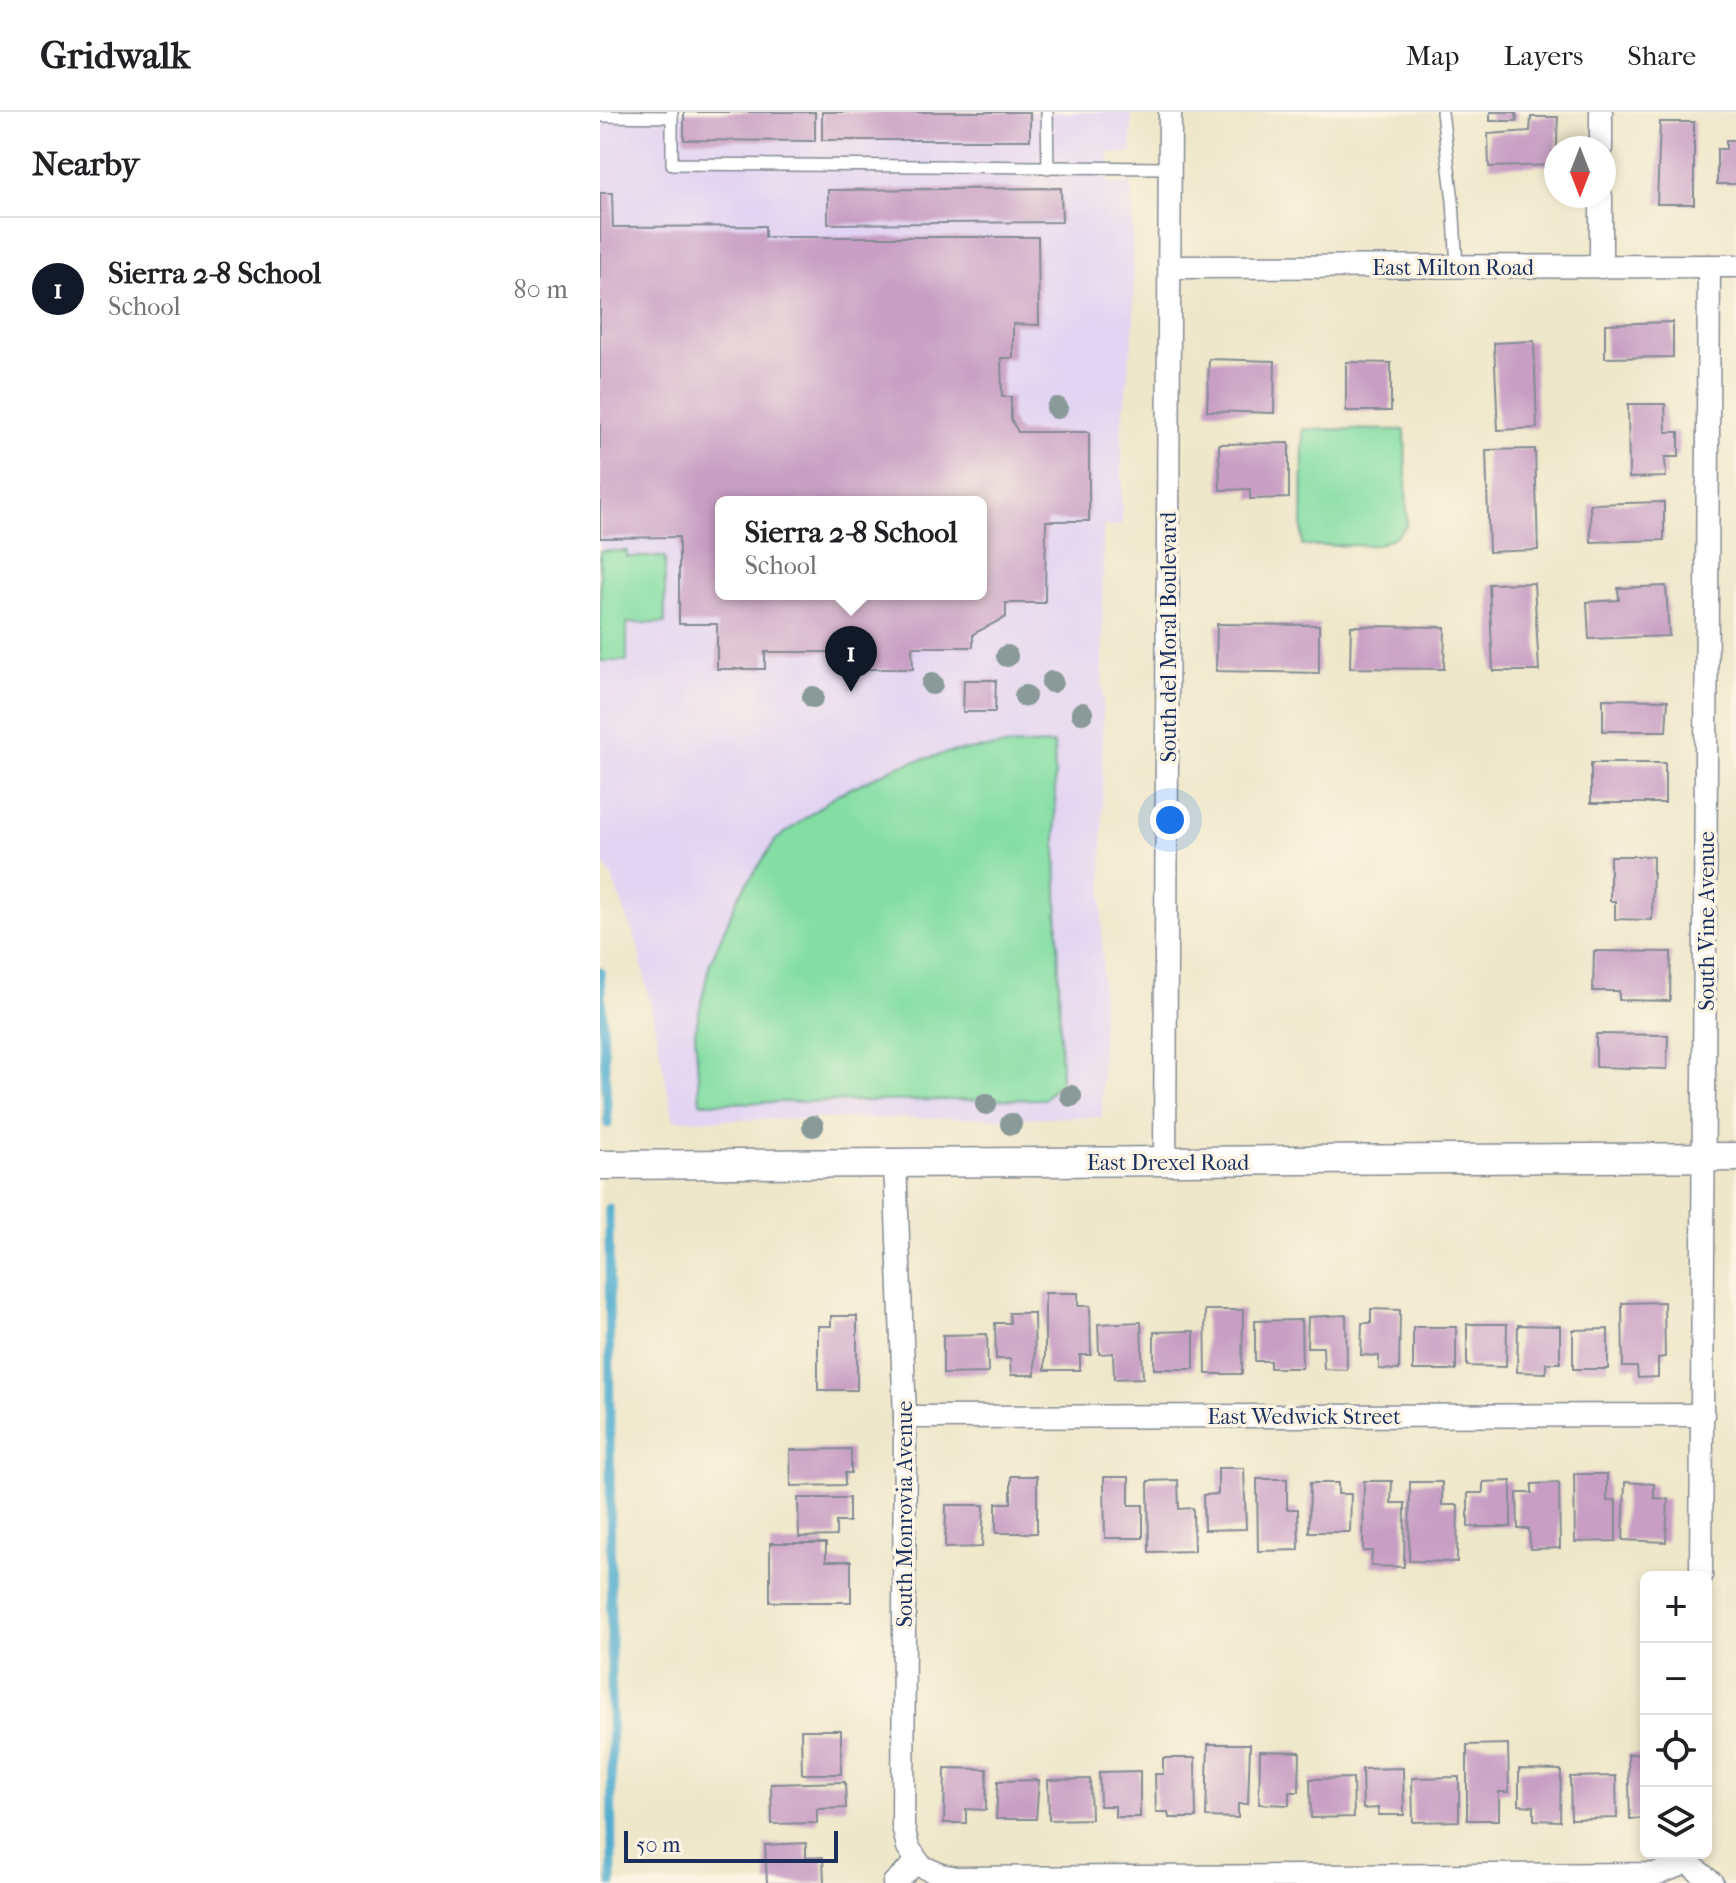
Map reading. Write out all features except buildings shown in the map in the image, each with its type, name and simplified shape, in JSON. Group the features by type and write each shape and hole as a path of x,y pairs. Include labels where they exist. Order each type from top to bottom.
{"street":[{"name":"South del Moral Boulevard","path":"1165,1163 1170,112"},
{"path":"1601,112 1601,136"},
{"path":"1601,208 1601,267"},
{"name":"South Vine Avenue","path":"1701,1571 1709,266"},
{"name":"East Milton Road","path":"1170,267 1736,266"},
{"name":"East Drexel Road","path":"600,1165 1736,1157"},
{"name":"South Monrovia Avenue","path":"895,1163 905,1417 903,1826 908,1847 917,1862"},
{"name":"East Wedwick Street","path":"905,1417 1703,1415"},
{"path":"894,1883 917,1862 941,1875 957,1878 1158,1879 1656,1874 1671,1870 1685,1859"},
{"path":"1690,1859 1712,1883"}],"lane":[{"path":"1047,112 1048,168"},
{"path":"1442,112 1457,267"},
{"path":"600,116 672,114 672,164 1170,168"}],"shaded area":[{"path":"600,112 1131,112 1132,153 1109,153 1109,183 1132,184 1134,324 1122,425 1122,526 1103,526 1102,1117 674,1120 638,946 612,878 600,857"}],"green space":[{"path":"1303,429 1405,430 1407,525 1395,537 1377,545 1302,546"},
{"path":"600,551 627,551 627,557 665,557 665,623 627,623 627,661 600,661"},
{"path":"1054,744 1061,1081 1044,1099 700,1103 695,1032 709,966 738,897 776,840 836,795 898,766 951,752"}],"waterway":[{"path":"600,971 608,1124"},
{"path":"609,1208 612,1883"}],"place":[{"name":"Sierra 2-8 School","path":"851,692"}]}
